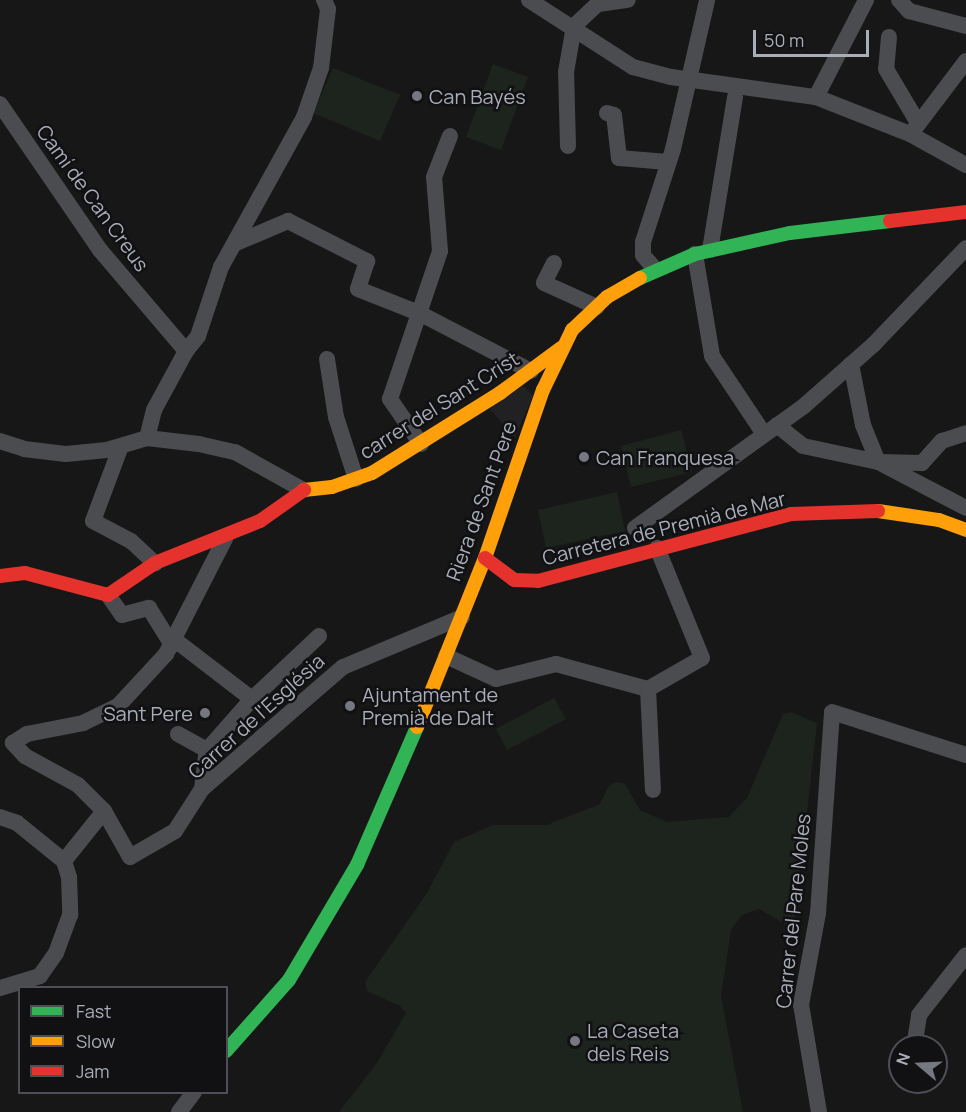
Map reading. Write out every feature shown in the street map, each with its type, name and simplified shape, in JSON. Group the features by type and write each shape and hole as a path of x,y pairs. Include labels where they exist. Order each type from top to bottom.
{"street":[{"path":"147,438 154,410 186,351 198,336 221,267 304,117 321,68 328,9 324,0"},
{"path":"529,0 574,26 633,67 689,80 816,97 914,128 966,165"},
{"path":"568,146 566,72 574,26 598,4 628,0"},
{"path":"655,269 643,255 643,242 668,162 707,0"},
{"path":"816,97 866,0"},
{"path":"899,0 909,11 966,26"},
{"path":"889,37 886,69 914,128"},
{"path":"914,128 966,61"},
{"path":"735,97 703,252 712,356 732,392 770,430 802,446 878,462 922,463 942,441 966,433"},
{"name":"Camí de Can Creus","path":"0,104 100,250 186,351"},
{"path":"607,113 614,115 619,158 668,162"},
{"path":"421,444 390,399 440,251 434,177 450,136"},
{"name":"Riera de Sant Pere","path":"228,1050 289,980 357,864 401,768 462,617 485,558 543,390 572,330 597,307 655,269 703,252 790,233 966,212"},
{"path":"234,244 288,221 367,261 358,289 419,313 531,371"},
{"path":"635,528 770,430 851,364 966,248"},
{"path":"554,263 544,284 597,307"},
{"name":"carrer del Sant Crist","path":"108,595 155,563 226,537 260,521 303,490 332,487 356,478 421,444 531,371 565,345"},
{"path":"327,359 336,417 356,478"},
{"path":"851,364 863,425 878,462 966,508"},
{"path":"0,441 24,449 66,454 120,446 147,438 235,452 303,490"},
{"path":"120,446 93,521 130,541 155,563"},
{"name":"Carretera de Premià de Mar","path":"485,558 514,580 538,580 791,514 866,509 939,520 966,531"},
{"path":"64,861 104,811 78,785 25,756 13,743 27,734 83,723 118,706 173,642 226,537"},
{"path":"446,656 496,679 556,664 648,689 702,658 657,548"},
{"path":"0,576 25,573 108,595 122,615 149,608 173,642 252,699"},
{"name":"Carrer de l'Església","path":"104,811 130,857 175,831 202,789 343,668 462,617"},
{"path":"202,789 207,750 252,699 318,636"},
{"path":"648,689 652,790"},
{"name":"Carrer del Pare Moles","path":"819,1112 801,1005 818,913 832,712 966,755"},
{"path":"178,734 207,750"},
{"path":"0,817 16,823 64,861 69,877 70,915 56,953 40,976 0,988"},
{"path":"916,1034 919,1015 966,955"},
{"path":"178,1112 192,1094"}],"shaded area":[{"path":"493,64 528,77 501,150 466,137"},
{"path":"333,68 400,95 380,141 313,113"},
{"path":"523,385 533,396 515,438 489,408"},
{"path":"681,430 692,472 631,487 621,446"},
{"path":"617,492 625,531 546,548 538,510"},
{"path":"554,698 566,719 507,750 496,729"},
{"path":"791,712 817,723 794,929 759,909 742,915 731,930 721,996 743,1112 339,1112 377,1063 406,1013 400,1006 367,991 365,982 427,893 454,842 493,825 547,825 600,804 608,787 616,782 625,784 640,810 667,822 729,817 747,798 783,714"}],"traffic: fast":[{"path":"640,278 695,254 790,233 890,221"},
{"path":"228,1049 289,980 357,865 417,727"}],"traffic: slow":[{"path":"417,727 485,558 543,390 572,330 607,297 640,278"},
{"path":"304,490 332,487 372,473 500,393 561,348"},
{"path":"878,511 939,520 966,530"}],"traffic: jam":[{"path":"890,221 966,212"},
{"path":"0,576 25,573 108,595 155,563 260,521 304,490"},
{"path":"485,558 514,580 538,581 791,514 878,511"}],"place":[{"name":"Can Bayés","path":"417,96"},
{"name":"Can Franquesa","path":"584,457"},
{"name":"Ajuntament de Premià de Dalt","path":"350,706"},
{"name":"Sant Pere","path":"205,713"},
{"name":"La Caseta dels Reis","path":"575,1041"}]}
